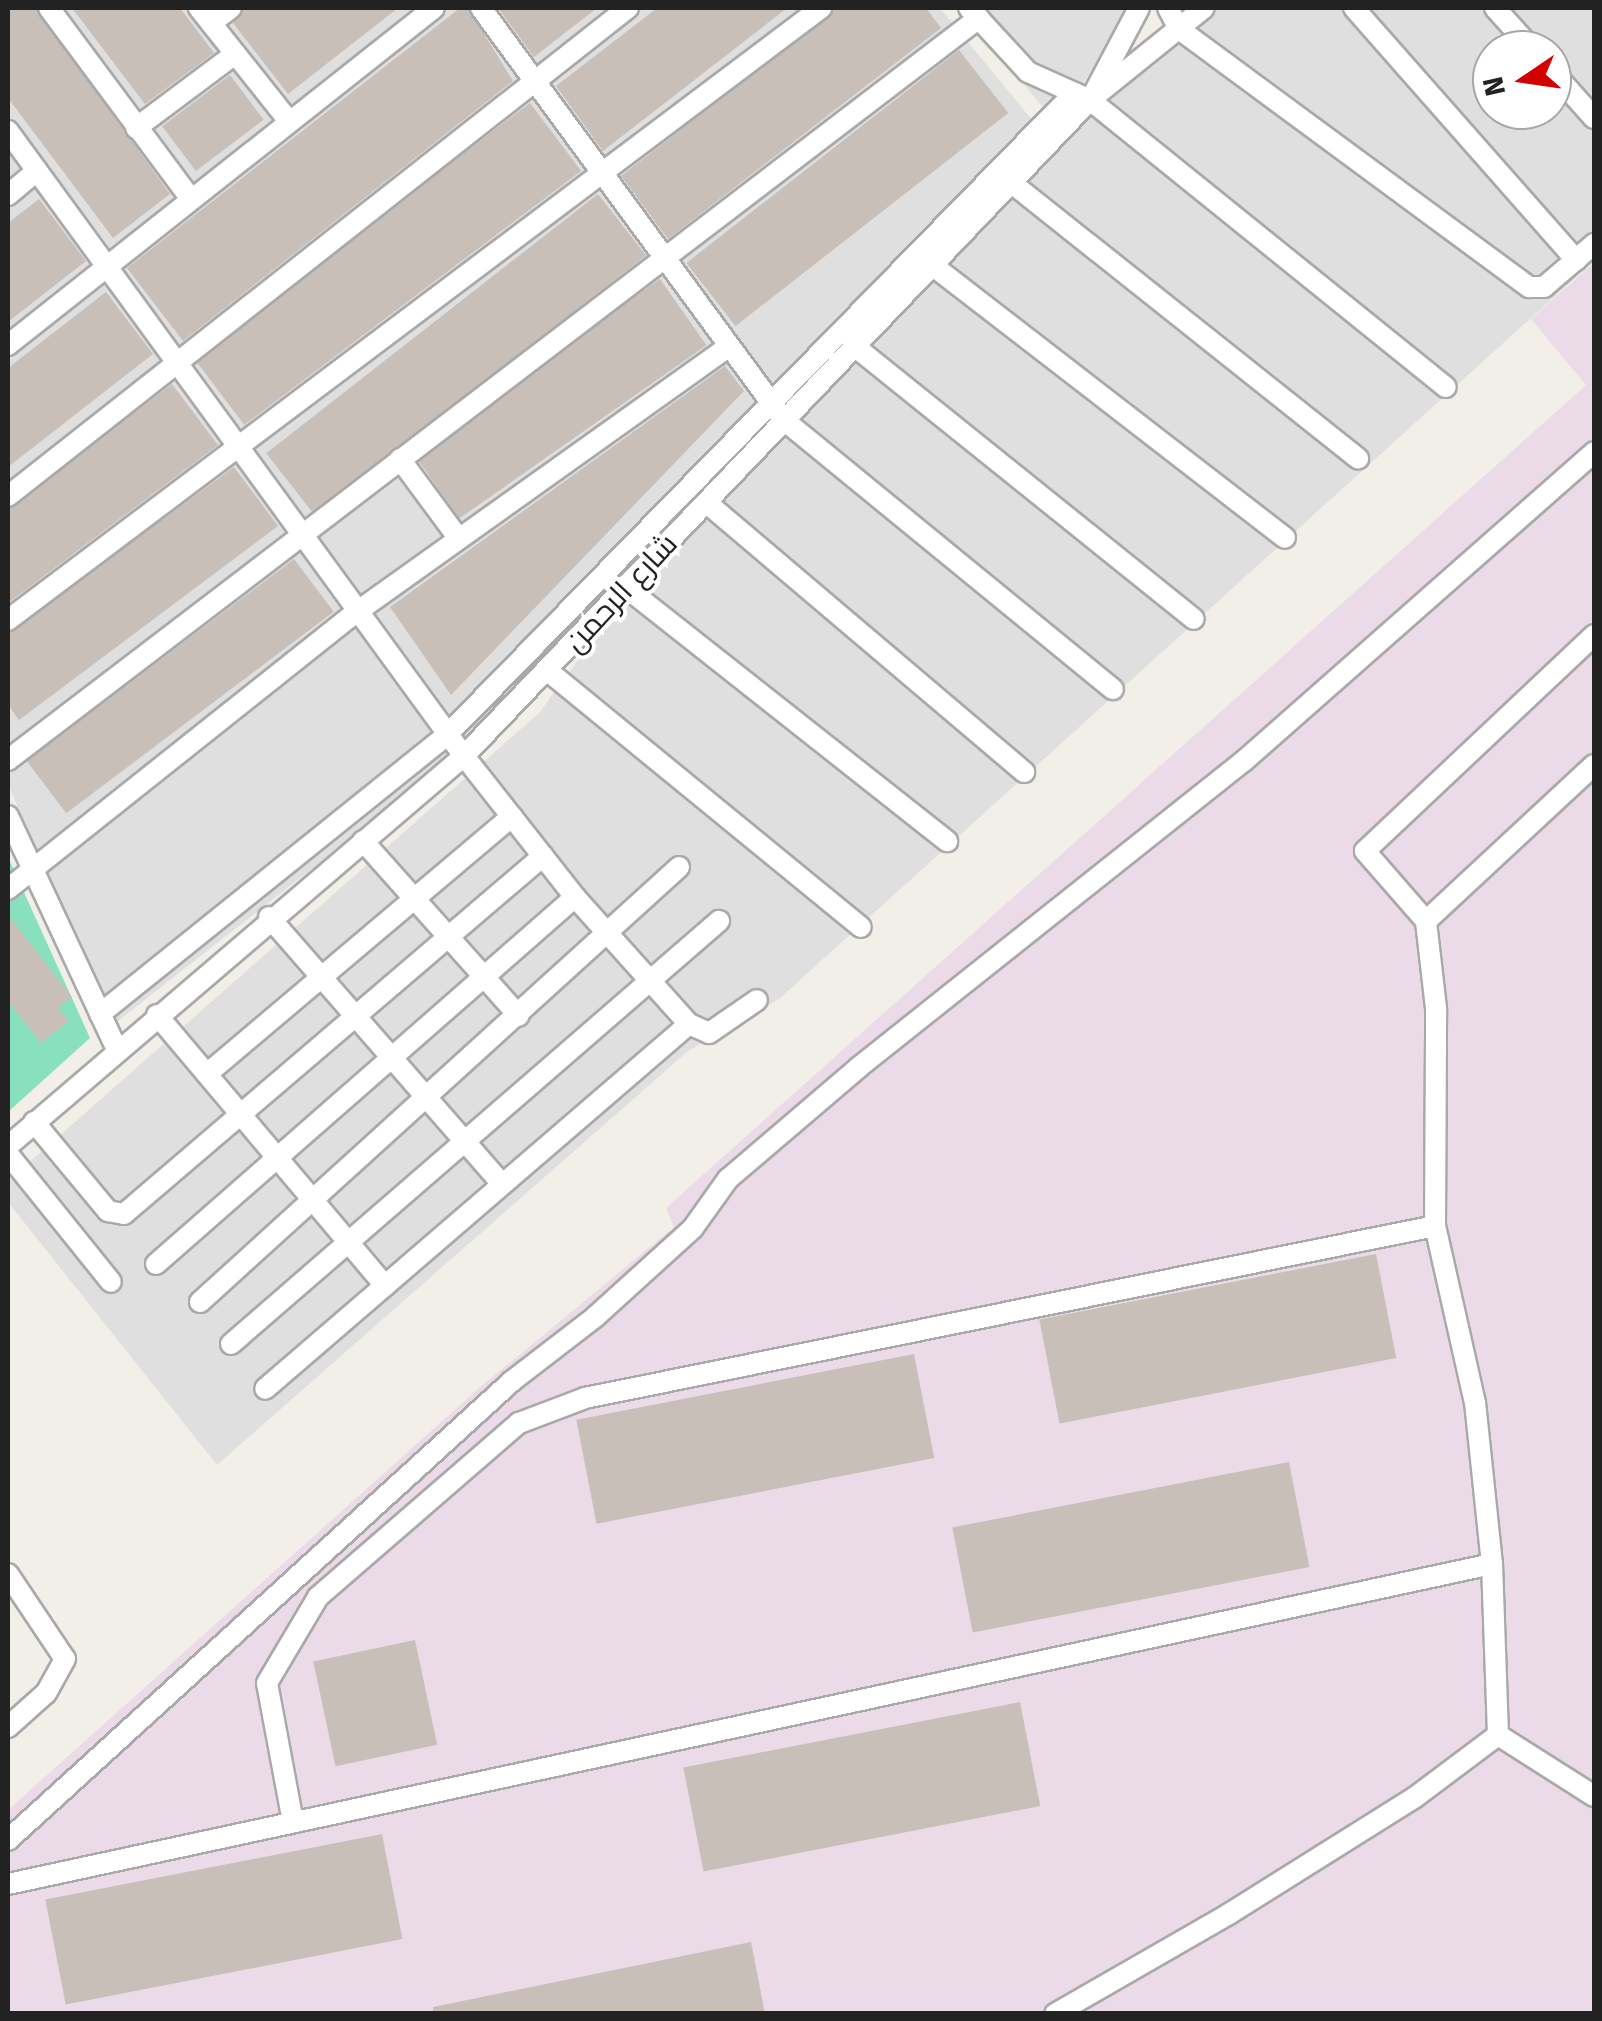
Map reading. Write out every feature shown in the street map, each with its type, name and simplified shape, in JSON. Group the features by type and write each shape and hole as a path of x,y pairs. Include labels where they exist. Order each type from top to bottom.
{"street":[{"path":"49,8 191,199"},
{"path":"231,8 205,15 288,120"},
{"path":"8,346 288,120 434,8"},
{"path":"480,8 778,411 1113,689"},
{"path":"8,496 628,8"},
{"path":"8,620 822,8"},
{"path":"100,1014 448,734 778,411 1082,96 1139,8"},
{"path":"1168,8 1179,29 1529,287 1544,287 1594,244"},
{"name":"شارع الرحمن","path":"8,1150 116,1048 464,756 707,503 778,411 853,345 1013,184 1082,96 1204,8"},
{"path":"1354,8 1576,260"},
{"path":"1495,8 1515,30"},
{"path":"8,760 974,13 1028,72 1082,96 1446,387"},
{"path":"136,128 236,54"},
{"path":"1572,93 1594,118"},
{"path":"8,131 464,756 575,897 654,980 689,1024 708,1033 756,1000"},
{"path":"8,195 37,172"},
{"path":"1013,184 1358,458"},
{"path":"932,265 1285,538"},
{"path":"853,345 1194,619"},
{"path":"8,889 358,611 728,347"},
{"path":"8,1840 512,1380 609,1305 692,1228 743,1167 858,1066 1244,762 1594,452"},
{"path":"400,459 459,539"},
{"path":"707,503 1024,772"},
{"path":"624,586 947,841"},
{"path":"1498,1736 1492,1564 1475,1403 1435,1226 1436,1008 1426,921 1364,850 1594,635"},
{"path":"548,671 861,926"},
{"path":"1426,921 1594,765"},
{"path":"8,816 116,1048"},
{"path":"207,1074 512,816"},
{"path":"362,840 519,1016"},
{"path":"34,1122 116,1215 242,1116 543,856"},
{"path":"200,1302 428,1100 679,867"},
{"path":"156,1264 575,897"},
{"path":"269,917 500,1182"},
{"path":"231,1344 719,921"},
{"path":"157,1014 385,1286"},
{"path":"265,1390 500,1182 689,1024"},
{"path":"8,1150 111,1282"},
{"path":"293,1822 267,1683 318,1597 519,1423 585,1398 1435,1226"},
{"path":"8,1884 1492,1564"},
{"path":"8,1726 46,1693 65,1658 11,1586"},
{"path":"1498,1736 1594,1796"},
{"path":"1055,2014 1280,1882 1498,1736"}],"shaded area":[{"path":"8,8 940,8 1042,132 468,746 113,1025 8,784"},
{"path":"959,8 1129,8 1058,125"},
{"path":"1220,8 1594,8 1594,261 779,999 688,1051 217,1465 8,1202 8,1181 539,713 633,586 1064,139"},
{"path":"1594,263 1594,2013 8,2013 8,1810 478,1389 674,1227 666,1208 1586,385 1531,319"}],"green space":[{"path":"8,857 90,1038 8,1112"}],"building":[{"path":"8,8 36,8 170,194 113,238 8,98"},
{"path":"72,8 180,8 214,53 145,104"},
{"path":"245,8 398,8 288,94 233,23"},
{"path":"460,8 468,8 513,81 183,341 127,268"},
{"path":"498,8 597,8 534,57"},
{"path":"657,8 787,8 603,151 556,86"},
{"path":"837,8 926,8 941,28 668,239 621,176"},
{"path":"959,50 1008,113 736,326 686,263"},
{"path":"230,75 264,120 196,171 162,126"},
{"path":"530,103 581,171 244,425 193,357"},
{"path":"598,194 646,255 314,515 266,453"},
{"path":"39,199 86,261 8,322 8,223"},
{"path":"660,279 706,345 459,519 413,452"},
{"path":"106,292 153,354 8,467 8,368"},
{"path":"725,366 744,391 451,695 390,607"},
{"path":"172,384 218,445 8,603 8,509"},
{"path":"234,467 278,526 19,720 8,705 8,633"},
{"path":"294,559 334,612 66,813 26,761"},
{"path":"8,915 72,997 58,1008 69,1021 41,1043 8,1001"},
{"path":"1376,1254 1396,1358 1060,1423 1039,1319"},
{"path":"914,1354 934,1458 597,1524 576,1420"},
{"path":"1289,1462 1309,1567 973,1632 952,1527"},
{"path":"415,1640 437,1745 336,1766 313,1662"},
{"path":"1020,1702 1040,1806 704,1871 683,1767"},
{"path":"382,1834 402,1939 66,2004 45,1899"},
{"path":"751,1942 765,2014 433,2014 433,2007"}]}
